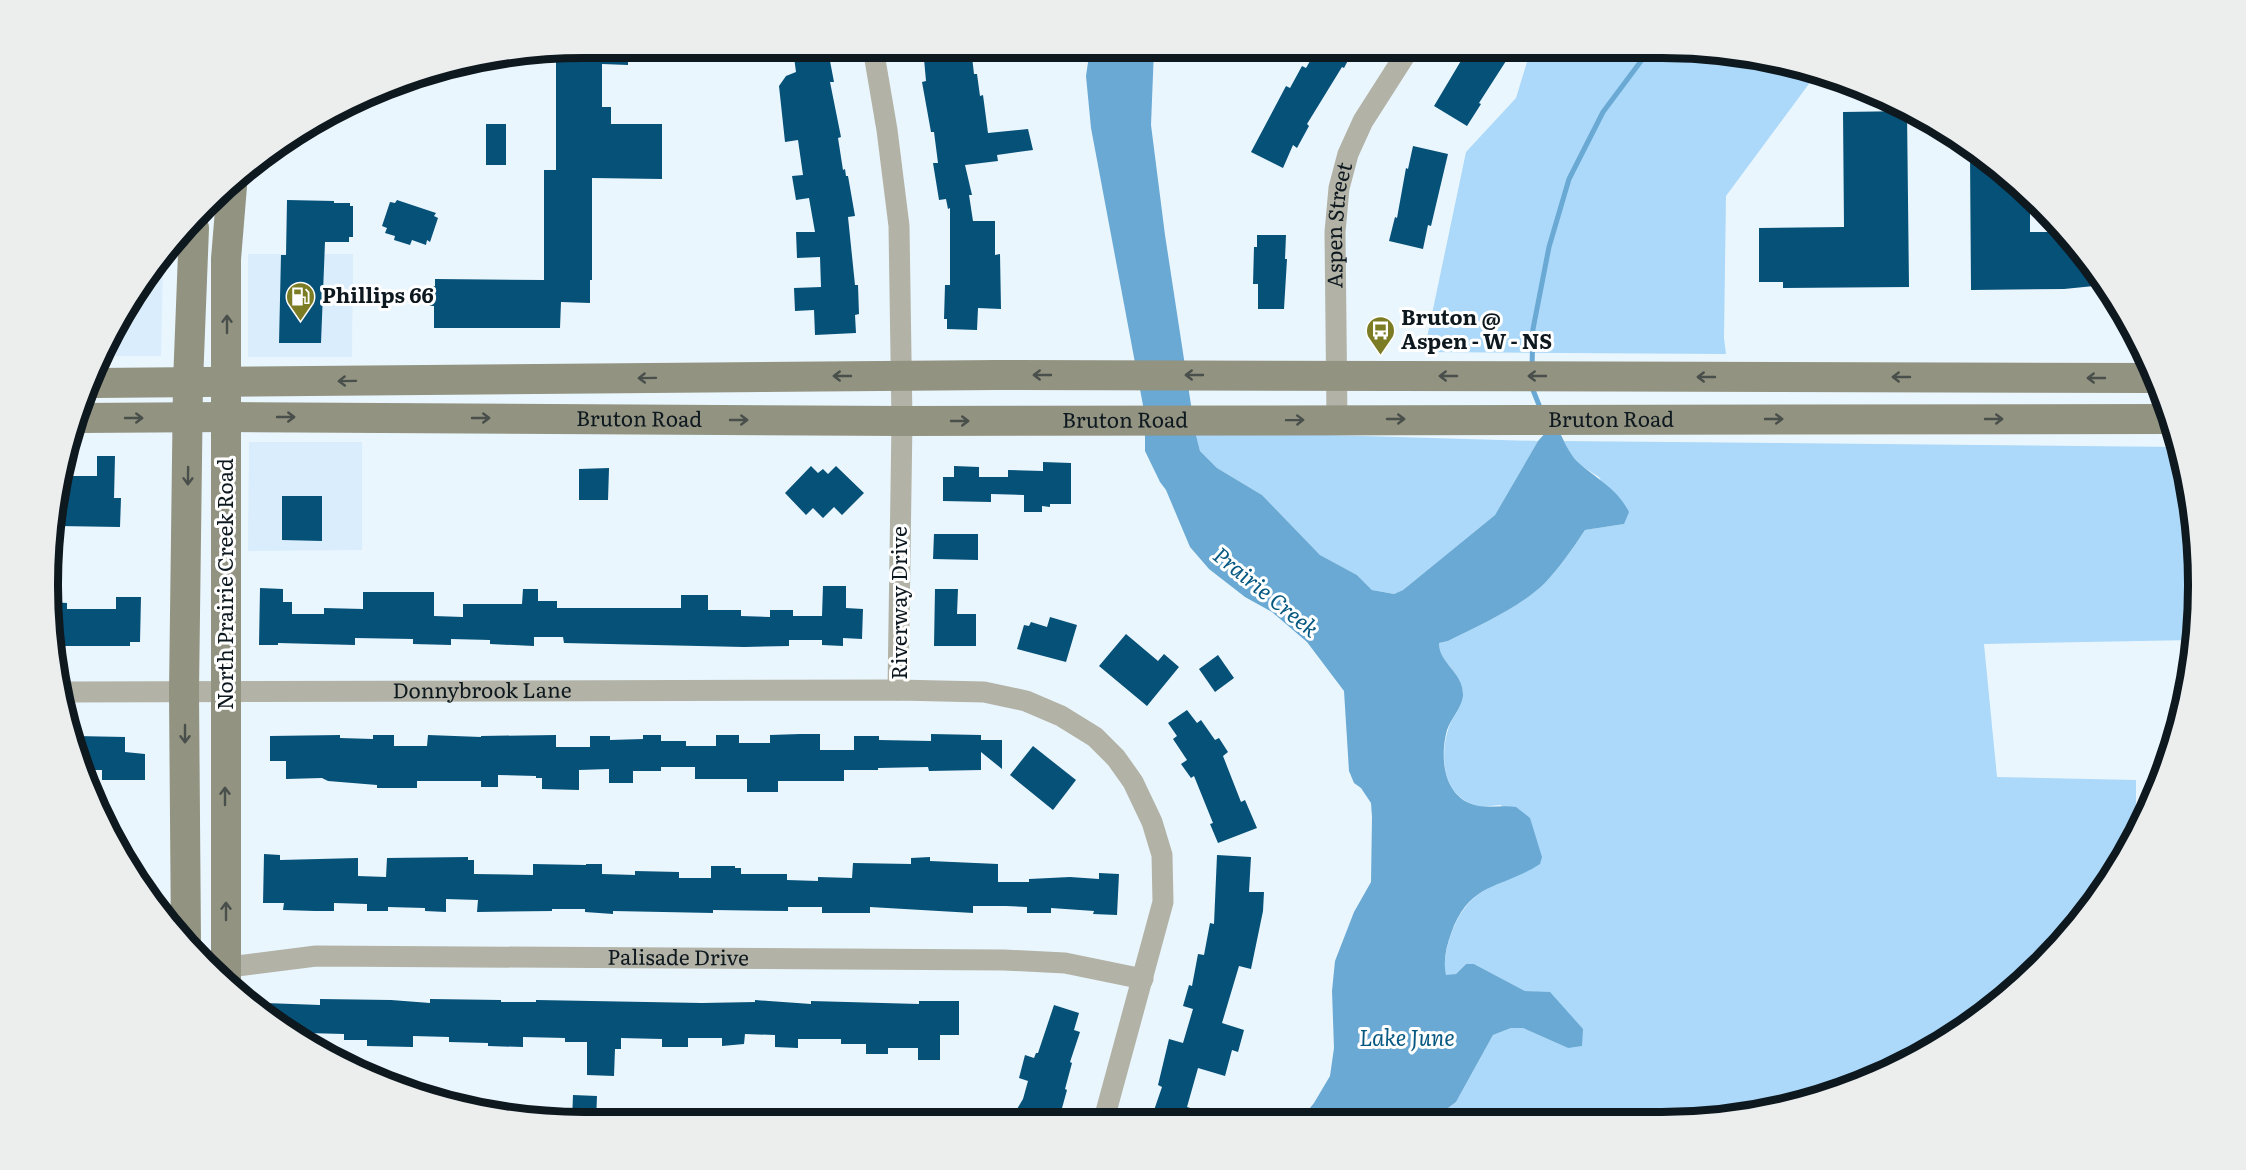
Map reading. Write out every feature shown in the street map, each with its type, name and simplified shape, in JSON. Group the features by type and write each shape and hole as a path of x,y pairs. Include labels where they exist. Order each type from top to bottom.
{"main road":[{"name":"North Prairie Creek Road","path":"222,966 226,855 226,259 231,196"},
{"name":"North Prairie Creek Road","path":"186,928 184,692 188,383 194,233"},
{"name":"Bruton Road","path":"99,383 1088,375 2144,378"},
{"path":"1935,378 1936,419"},
{"name":"Bruton Road","path":"85,418 902,421 2161,418"},
{"path":"185,855 226,855"}],"street":[{"name":"Riverway Drive","path":"875,58 887,130 899,226 902,421 898,690 984,692 1026,701 1061,716 1095,737 1116,758 1133,782 1152,822 1162,855 1163,902 1106,1112"},
{"name":"Aspen Street","path":"1337,420 1335,232 1340,188 1348,154 1363,121 1403,58"},
{"name":"Donnybrook Lane","path":"70,692 898,690"},
{"name":"Palisade Drive","path":"228,971 316,956 1004,960 1065,963 1143,979"}],"shaded area":[{"path":"1528,58 1695,60 1730,63 1812,80 1726,196 1724,338 1726,354 1424,352 1466,152 1516,98"},
{"path":"248,254 353,254 352,357 248,357"},
{"path":"163,270 161,356 111,356 129,322"},
{"path":"1195,431 1538,441 1495,515 1403,590 1394,594 1372,590 1357,575 1320,555 1262,495 1217,468 1200,451"},
{"path":"1564,441 2169,447 2183,516 2186,551 2188,585 2184,640 1984,644 1997,777 2136,780 2136,811 2099,878 2057,932 2008,981 1954,1023 1894,1057 1830,1084 1797,1094 1730,1107 1661,1112 1438,1112 1456,1102 1493,1035 1511,1028 1523,1028 1568,1048 1550,993 1525,991 1474,964 1466,964 1456,974 1446,976 1445,960 1448,945 1464,909 1472,900 1492,886 1530,870 1501,805 1481,807 1467,802 1451,786 1445,765 1445,741 1449,726 1463,696 1459,680 1443,657 1439,643 1448,641 1499,615 1535,592 1556,570 1585,530 1624,524 1599,477 1580,465"},
{"path":"249,442 362,442 362,550 248,551"}],"water":[{"name":"Lake June","path":"1089,58 1154,58 1151,125 1165,235 1200,451 1217,468 1262,495 1320,555 1357,575 1372,590 1394,594 1403,590 1495,515 1538,441 1547,431 1560,433 1574,458 1614,491 1629,512 1624,524 1585,530 1551,577 1535,592 1486,622 1448,641 1439,643 1443,657 1460,681 1463,696 1447,730 1445,741 1444,765 1451,787 1458,796 1479,806 1516,807 1530,818 1542,857 1540,864 1488,888 1467,904 1458,917 1448,944 1445,959 1446,975 1456,974 1466,964 1474,964 1525,991 1550,992 1583,1029 1582,1046 1568,1048 1523,1028 1511,1028 1493,1035 1456,1102 1438,1112 1307,1112 1330,1076 1334,1048 1332,991 1335,961 1354,912 1371,882 1371,803 1361,788 1354,783 1349,771 1344,691 1307,642 1272,612 1245,597 1209,569 1190,547 1166,490 1145,451 1145,416 1091,128 1086,76"}],"building":[{"path":"628,58 628,65 602,64 602,107 611,107 611,124 662,124 662,179 592,178 590,303 561,302 560,328 434,328 434,306 429,306 429,286 435,286 435,279 544,280 544,170 556,170 556,60"},
{"path":"794,58 826,58 826,62 830,61 834,82 830,82 841,137 838,138 843,170 845,169 846,176 848,176 855,216 848,217 855,285 858,285 859,314 855,315 856,333 815,335 814,310 795,311 794,288 821,287 820,257 797,258 796,232 815,232 809,198 796,200 792,176 803,175 798,140 785,142 779,86 786,76 796,72"},
{"path":"924,58 972,58 980,96 983,95 988,133 1028,129 1033,150 997,155 998,161 965,165 972,195 969,195 973,221 995,221 995,255 1000,254 1001,309 978,308 977,330 947,329 947,319 944,319 945,285 950,285 950,208 948,209 946,199 939,200 933,163 938,163 934,132 931,132 922,82 926,81"},
{"path":"1312,58 1349,58 1307,124 1309,126 1297,148 1293,145 1283,168 1251,152 1286,86 1290,88 1302,66 1306,68"},
{"path":"1463,58 1505,58 1506,61 1467,126 1434,106"},
{"path":"1890,111 1907,120 1909,287 1783,288 1783,282 1759,282 1759,228 1844,227 1843,112"},
{"path":"486,124 506,124 506,165 486,165"},
{"path":"1413,146 1448,154 1431,226 1428,225 1423,249 1389,241 1395,217 1397,218 1406,168 1408,169"},
{"path":"1970,158 2030,210 2030,232 2051,232 2094,285 2064,289 1971,290"},
{"path":"287,200 334,201 334,203 350,203 350,206 353,206 353,237 349,237 349,242 325,242 321,343 279,343 281,255 286,255"},
{"path":"397,200 436,213 434,216 438,218 430,242 427,240 426,245 412,240 410,245 394,240 395,236 385,233 387,228 382,226 390,202 395,203"},
{"path":"1257,235 1286,235 1284,309 1258,309 1258,284 1253,284 1254,247 1257,247"},
{"path":"97,456 115,456 114,498 121,498 120,527 62,526 70,476 97,476"},
{"path":"1043,462 1071,463 1071,504 1050,504 1050,507 1042,506 1042,512 1024,512 1024,495 991,494 991,502 943,501 943,477 954,477 954,466 979,467 979,477 1008,477 1008,470 1043,471"},
{"path":"811,466 818,473 823,469 828,474 836,466 864,493 842,515 834,507 823,518 813,508 806,515 785,493"},
{"path":"609,468 608,500 579,500 579,469"},
{"path":"282,496 322,496 322,541 282,540"},
{"path":"934,534 978,534 978,560 933,559"},
{"path":"823,586 846,586 846,608 863,609 862,639 843,638 843,646 822,645 822,640 789,640 789,646 744,647 564,643 563,637 534,637 534,646 490,644 490,640 451,639 451,645 413,644 413,639 355,638 355,645 278,643 278,645 259,645 260,588 283,589 283,602 292,602 292,614 324,614 324,608 363,609 363,592 434,592 434,616 463,617 463,604 522,604 523,589 538,589 538,601 557,601 557,608 681,608 681,595 708,595 708,610 741,610 741,616 770,617 770,610 793,610 793,616 822,616"},
{"path":"935,589 958,589 957,614 976,614 976,646 934,646"},
{"path":"116,597 141,597 140,642 130,642 130,646 62,646 59,603 67,603 67,609 116,609"},
{"path":"1050,617 1077,625 1066,662 1017,649 1024,625 1029,626 1031,622 1047,627"},
{"path":"1126,634 1158,661 1164,654 1179,667 1147,706 1099,666"},
{"path":"1218,655 1234,678 1215,692 1199,669"},
{"path":"1187,710 1197,723 1201,720 1215,740 1219,738 1228,752 1223,756 1241,802 1245,800 1257,828 1218,843 1210,824 1213,823 1194,776 1191,778 1181,764 1187,760 1173,739 1177,736 1168,723"},
{"path":"820,734 820,750 854,750 854,736 879,736 879,740 931,741 931,734 981,735 981,740 1002,740 1002,769 981,752 981,770 929,771 928,767 844,770 844,781 778,781 778,792 747,792 747,779 695,779 695,767 661,767 661,771 633,771 633,783 609,783 609,769 579,770 579,790 542,789 542,778 536,778 536,776 498,775 498,787 481,787 481,781 417,781 417,788 377,788 377,785 328,781 322,778 286,779 286,761 270,761 270,736 340,735 340,738 373,739 373,735 394,735 394,746 427,746 428,735 481,737 556,735 556,747 590,747 590,736 610,736 610,740 643,739 643,735 661,735 661,741 686,741 686,746 716,746 716,735 739,735 739,743 770,743 770,735"},
{"path":"81,736 125,737 125,752 145,754 145,780 102,780 102,770 92,770"},
{"path":"1033,746 1076,780 1053,810 1010,775"},
{"path":"264,854 280,855 280,860 358,858 358,876 386,877 387,858 468,857 468,860 474,860 474,874 533,875 533,864 602,864 602,874 635,875 635,871 679,872 679,878 711,878 711,866 735,866 735,868 741,868 741,874 787,874 787,880 818,881 818,877 852,878 853,863 911,864 911,858 930,857 930,861 998,864 998,882 1029,882 1029,879 1070,877 1099,879 1099,873 1119,874 1117,915 1051,908 1051,913 1027,913 1027,907 1006,906 973,906 973,913 870,907 870,913 822,913 822,907 788,907 788,911 713,910 713,913 613,911 613,914 585,912 585,909 477,912 478,900 446,899 446,912 425,911 425,908 388,907 388,911 367,911 367,904 334,903 334,911 315,911 283,910 284,903 263,903"},
{"path":"1217,855 1251,857 1249,892 1264,892 1263,911 1251,969 1239,966 1222,1023 1244,1030 1238,1052 1232,1050 1225,1076 1198,1068 1187,1107 1203,1112 1153,1112 1162,1087 1158,1085 1169,1039 1183,1043 1193,1009 1183,1006 1189,985 1192,986 1198,954 1204,955 1210,923 1214,924"},
{"path":"320,999 430,1003 430,999 501,1000 501,1002 536,1002 536,1000 702,1003 755,1002 755,1000 811,1004 811,1001 919,1004 919,1001 959,1001 959,1035 940,1035 940,1060 918,1060 918,1048 888,1048 888,1054 866,1054 866,1044 841,1044 841,1039 798,1039 798,1048 775,1047 775,1035 745,1034 744,1044 722,1046 722,1038 688,1038 688,1047 662,1047 662,1039 621,1038 621,1049 615,1049 614,1076 587,1075 587,1042 565,1042 565,1038 523,1037 523,1047 488,1046 488,1043 449,1042 449,1037 413,1036 413,1047 367,1046 367,1040 344,1040 344,1034 309,1033 265,1003 320,1005"},
{"path":"1054,1005 1079,1013 1074,1030 1080,1032 1070,1062 1072,1063 1061,1112 1015,1112 1023,1099 1028,1081 1019,1078 1025,1055 1034,1058 1038,1053"},
{"path":"573,1095 597,1096 596,1112 572,1111"}],"waterway":[{"path":"1532,367 1533,329 1549,247 1569,179 1603,112 1643,58"},
{"path":"1531,385 1541,410"}],"place":[{"name":"Phillips 66","path":"301,322"},
{"name":"Bruton @ Aspen - W - NS","path":"1380,356"}],"water label":[{"name":"Prairie Creek","path":"1266,592"}]}
